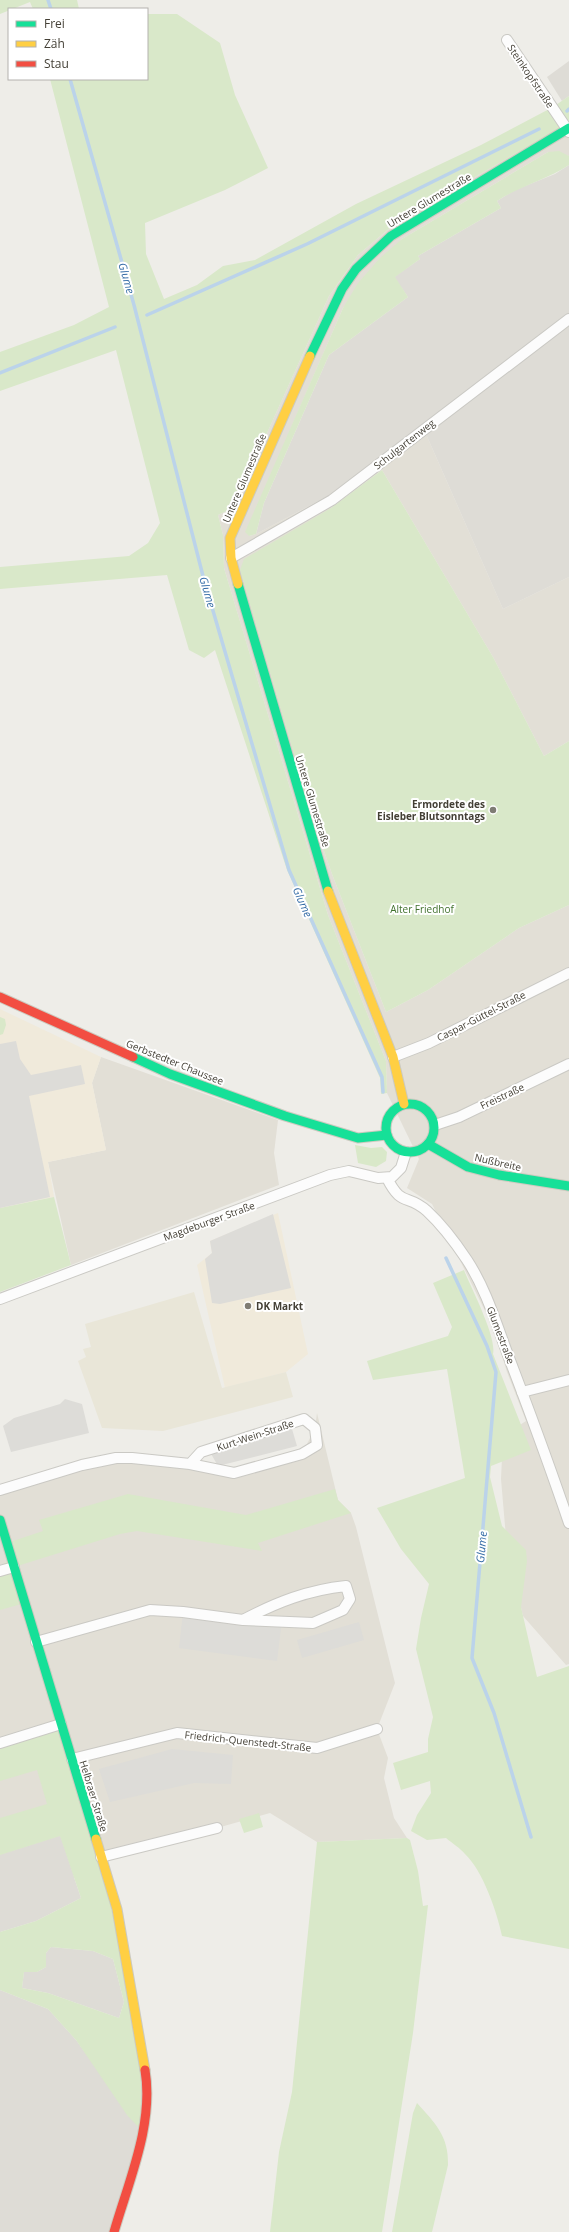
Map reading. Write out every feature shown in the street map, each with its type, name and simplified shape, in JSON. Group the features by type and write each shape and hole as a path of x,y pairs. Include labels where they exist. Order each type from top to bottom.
{"street":[{"name":"Steinkopfstraße","path":"507,40 567,128"},
{"name":"Untere Glumestraße","path":"392,1057 378,1017 332,903 259,659 231,558 230,538 250,489 313,348 342,289 352,275 368,257 391,236 567,128"},
{"name":"Schulgartenweg","path":"231,558 332,500 569,318"},
{"name":"Caspar-Güttel-Straße","path":"392,1057 429,1043 569,973"},
{"name":"Gerbstedter Chaussee","path":"0,997 170,1074 285,1116 358,1138 371,1138 387,1135"},
{"path":"392,1057 404,1104"},
{"name":"Freistraße","path":"435,1125 459,1117 569,1064"},
{"path":"412,1103 424,1108 432,1117 435,1125 434,1135 428,1144 418,1151 406,1152 394,1145 387,1135 386,1128 390,1115 394,1110 404,1104 412,1103"},
{"name":"Nußbreite","path":"428,1144 468,1167 499,1175 569,1186"},
{"path":"387,1178 395,1174 401,1168 406,1152"},
{"name":"Magdeburger Straße","path":"0,1299 330,1175 349,1170 378,1178 387,1178"},
{"name":"Glumestraße","path":"387,1178 396,1195 403,1200 418,1203 428,1212 467,1260 483,1288 569,1523"},
{"path":"522,1392 569,1380"},
{"name":"Kurt-Wein-Straße","path":"0,1490 109,1459 132,1458 190,1464 234,1473 302,1454 317,1445 315,1428 304,1419 201,1452 190,1464"},
{"name":"Helbraer Straße","path":"0,1520 117,1909 147,2083 148,2097 142,2131 114,2232"},
{"path":"0,1571 14,1567"},
{"path":"36,1642 150,1610 183,1612 243,1620 313,1623 343,1610 350,1599 346,1586 329,1588 279,1601 243,1620"},
{"path":"0,1743 61,1724"},
{"name":"Friedrich-Quenstedt-Straße","path":"72,1759 177,1733 317,1748 377,1729"},
{"path":"101,1857 217,1828"}],"shaded area":[{"path":"569,61 569,96 562,101 547,77"},
{"path":"569,120 569,156 548,152 402,239 343,308 291,428 249,536 256,534 328,496 422,425 503,609 569,577 569,741 544,756 493,657 382,470 331,508 314,822 332,874 386,1012 428,990 519,928 569,905 569,1664 566,1665 523,1616 507,1549 501,1479 503,1436 526,1421 507,1372 493,1327 432,1204 407,1188 419,1159 387,1093 386,1061 328,915 224,568 223,535 218,515 233,508 329,296 358,255 399,220 554,131"},
{"path":"569,165 569,577 503,609 422,425 328,496 256,534 264,503 329,355 408,297 394,277 420,259 418,256 501,208 497,201 515,190 555,174"},
{"path":"0,1009 101,1057 92,1083 106,1150 48,1162 54,1197 0,1208"},
{"path":"16,1041 20,1059 31,1075 81,1065 85,1084 29,1096 50,1197 0,1208 0,1044"},
{"path":"101,1057 278,1120 274,1153 279,1185 71,1265 48,1162 106,1150 92,1083"},
{"path":"278,1213 308,1354 286,1372 225,1388 197,1265 212,1253 210,1241"},
{"path":"273,1214 291,1288 220,1304 212,1303 205,1259 212,1253 210,1241"},
{"path":"194,1292 222,1388 286,1372 293,1397 163,1431 102,1428 78,1361 86,1357 83,1349 91,1347 85,1324"},
{"path":"65,1399 82,1404 89,1433 11,1452 3,1426 14,1418 60,1404"},
{"path":"317,1413 338,1500 351,1513 356,1527 395,1683 377,1729 388,1758 384,1778 394,1818 407,1838 317,1842 270,1813 101,1857 0,1932 0,1493 82,1465 132,1458 234,1473 302,1454 315,1428"},
{"path":"292,1429 297,1446 218,1466 210,1452"},
{"path":"183,1612 282,1621 277,1661 179,1648"},
{"path":"359,1622 364,1640 302,1658 297,1640"},
{"path":"172,1749 233,1755 231,1784 194,1783 110,1802 99,1769"},
{"path":"60,1836 81,1898 36,1921 0,1932 0,1855"},
{"path":"51,1947 93,1951 113,1959 124,2002 119,2018 48,1993 22,1988 24,1971 37,1972 46,1967 46,1953"},
{"path":"0,1990 48,2009 76,2040 142,2131 114,2232 0,2232"}],"green space":[{"path":"0,0 77,0 79,8 33,8 30,2 15,8 8,8 8,11 0,14"},
{"path":"148,14 177,14 220,43 235,95 268,168 225,190 145,223 146,254 164,299 197,285 223,266 255,260 356,204 481,145 553,107 569,96 569,120 555,131 399,220 358,255 329,296 233,508 218,515 223,535 224,568 328,915 386,1061 387,1093 381,1094 380,1078 287,870 215,650 204,658 189,650 167,575 0,589 0,567 129,556 148,543 160,523 116,350 0,391 0,352 74,325 109,307 50,80 148,80"},
{"path":"559,151 569,156 569,165 497,201 501,208 418,256 420,259 395,277 408,297 329,355 264,503 256,534 249,536 245,532 343,308 358,283 380,258 402,239 548,152"},
{"name":"Alter Friedhof","path":"382,470 493,657 544,756 569,741 569,905 519,928 428,990 386,1012 332,874 314,822 240,570 244,559 331,508"},
{"path":"0,1017 5,1019 6,1025 3,1034 0,1035"},
{"path":"355,1145 371,1148 382,1147 387,1152 386,1161 376,1167 358,1163"},
{"path":"54,1197 71,1265 0,1292 0,1208"},
{"path":"464,1270 483,1312 491,1336 493,1354 531,1450 491,1466 490,1477 502,1526 526,1550 527,1561 521,1607 537,1677 569,1666 569,1949 502,1936 497,1915 488,1892 472,1861 446,1838 427,1840 411,1831 417,1815 431,1793 430,1781 401,1790 393,1763 428,1752 428,1739 433,1717 416,1649 429,1584 401,1549 377,1508 465,1478 447,1369 373,1380 367,1361 448,1336 452,1327 433,1283"},
{"path":"335,1489 338,1500 351,1513 258,1543 262,1551 137,1531 120,1534 14,1567 25,1603 0,1610 0,1566 11,1559 7,1543 43,1531 39,1520 128,1494 246,1515"},
{"path":"61,1724 101,1857 147,2083 142,2131 127,2115 76,2040 48,2009 0,1990 0,1932 36,1921 81,1898 60,1836 0,1855 0,1818 47,1804 37,1770 0,1781 0,1743","holes":["51,1947 93,1951 113,1959 124,2002 119,2018 48,1993 22,1988 24,1972 37,1972 46,1967 46,1953"]},
{"path":"259,1813 263,1827 244,1833 239,1819"},
{"path":"407,1838 410,1840 418,1871 423,1906 428,1905 413,2033 382,2232 270,2232 279,2152 292,2092 317,1842"},
{"path":"417,2103 440,2131 446,2146 448,2165 432,2232 392,2232 413,2113"}],"waterway":[{"name":"Glume","path":"48,0 51,8"},
{"name":"Glume","path":"70,80 134,305 204,580 289,870 382,1077 383,1092"},
{"path":"147,315 307,244 539,129"},
{"path":"0,373 115,327"},
{"name":"Glume","path":"446,1258 487,1346 496,1372 472,1658 494,1713 531,1837"}],"traffic: fast":[{"path":"310,356 342,289 356,269 391,236 569,128"},
{"path":"238,584 328,891"},
{"path":"133,1057 170,1074 285,1116 358,1138 387,1135"},
{"path":"405,1104 415,1104 424,1108 430,1114 434,1123 434,1128 434,1133 430,1142 424,1148 415,1152 405,1152 396,1148 390,1142 386,1133 386,1123 390,1114 396,1108 405,1104"},
{"path":"428,1144 468,1167 499,1175 569,1186"},
{"path":"0,1520 96,1839"}],"traffic: slow":[{"path":"238,584 231,558 230,538 310,356"},
{"path":"328,891 393,1057 404,1104"},
{"path":"96,1839 117,1909 145,2070"}],"traffic: jam":[{"path":"0,997 133,1057"},
{"path":"114,2232 133,2172 143,2131 147,2090 145,2070"}],"place":[{"name":"Ermordete des Eisleber Blutsonntags","path":"493,810"},
{"name":"DK Markt","path":"248,1306"}]}
